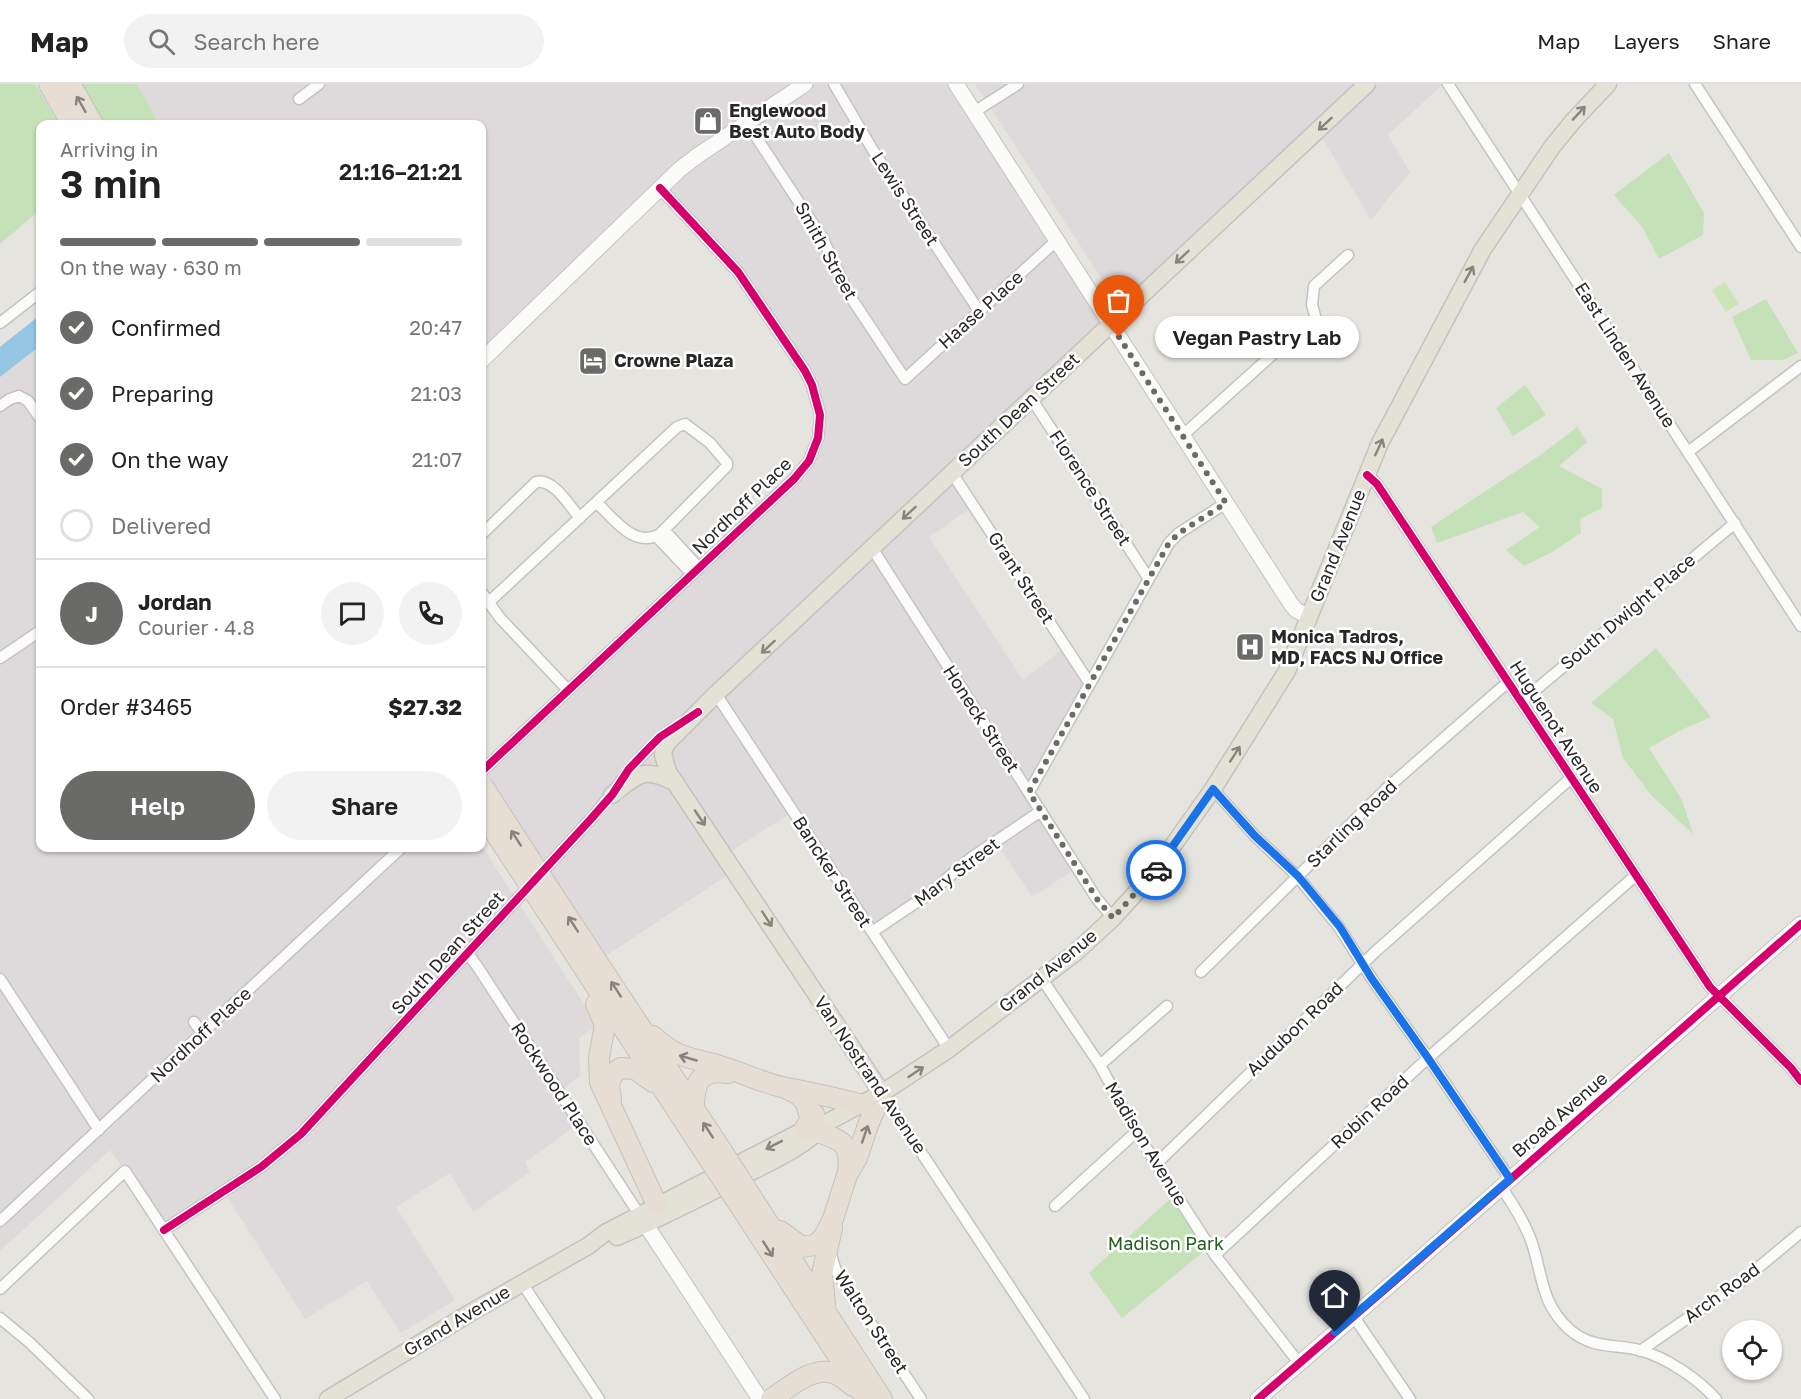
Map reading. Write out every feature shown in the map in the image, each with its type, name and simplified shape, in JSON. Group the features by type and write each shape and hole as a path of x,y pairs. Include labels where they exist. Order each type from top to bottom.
{"highway":[{"path":"49,84 70,120"},
{"path":"70,84 91,120"},
{"path":"486,792 543,892 574,954 605,1025 599,1057 599,1073 603,1092 612,1104 657,1204"},
{"path":"486,818 635,1019 694,1108 714,1153"},
{"path":"574,954 662,1088 714,1153 824,1335 864,1396"},
{"path":"635,1019 676,1054 722,1067 743,1076"},
{"path":"612,1104 610,1079 614,1072 621,1068 636,1069 662,1088"},
{"path":"694,1108 694,1090 698,1082 704,1076 717,1072 802,1089 859,1104"},
{"path":"782,1086 802,1097 808,1111 814,1114 817,1128 838,1140 849,1154 847,1174 833,1219 822,1280 825,1309"},
{"path":"847,1174 856,1158 882,1093"},
{"path":"740,1193 793,1242 805,1247 818,1243 833,1219"},
{"path":"766,1219 882,1399"},
{"path":"803,1379 822,1358 825,1347 824,1335"},
{"path":"771,1399 819,1372 830,1372 839,1376 864,1396"}],"main road":[{"name":"South Dean Street","path":"663,750 675,734 716,694 1367,84"},
{"name":"Grand Avenue","path":"642,1219 657,1204 817,1128 882,1093 949,1049 1075,953 1113,918 1157,870 1213,789 1279,684 1292,659 1384,435 1467,277 1520,193 1566,129 1608,84"},
{"name":"Van Nostrand Avenue","path":"663,750 665,766 882,1093"},
{"path":"612,795 634,778 644,774 656,773 676,783"},
{"name":"Grand Avenue","path":"328,1399 588,1246 605,1233 642,1219 793,1150 810,1140 817,1128"}],"street":[{"path":"299,99 319,84"},
{"path":"486,356 660,188 697,156 805,84"},
{"name":"Lewis Street","path":"834,84 874,152 979,311"},
{"path":"956,84 1291,604 1296,610 1309,617"},
{"path":"974,112 1018,84"},
{"name":"East Linden Avenue","path":"1448,84 1801,626"},
{"path":"1695,84 1801,247"},
{"name":"Smith Street","path":"747,123 823,239 848,293 905,379"},
{"name":"Nordhoff Place","path":"486,767 800,473 816,446 820,415 815,393 805,371 752,289 722,252 660,188"},
{"name":"Haase Place","path":"905,379 979,311 1060,247"},
{"path":"1182,436 1303,327 1318,326 1312,305 1314,286 1348,255"},
{"path":"0,324 36,295"},
{"path":"1688,452 1801,366"},
{"path":"0,406 19,396 28,401 36,412"},
{"name":"Florence Street","path":"1031,398 1149,579"},
{"path":"488,603 677,427 685,424 710,442 727,463 727,466 660,533 649,539 634,537 597,503"},
{"name":"Grant Street","path":"952,473 1090,684"},
{"name":"Huguenot Avenue","path":"1367,475 1377,484 1710,987 1791,1068 1801,1081"},
{"path":"486,530 536,482 542,481 549,483 580,518"},
{"path":"1029,792 1175,536 1226,503"},
{"name":"South Dwight Place","path":"1521,702 1735,523"},
{"path":"660,533 696,571"},
{"name":"Honeck Street","path":"872,548 1097,899 1113,918"},
{"path":"486,600 568,690"},
{"path":"0,658 36,634"},
{"name":"Starling Road","path":"1201,972 1387,788 1508,682"},
{"name":"Bancker Street","path":"716,694 949,1049"},
{"name":"South Dean Street","path":"164,1230 261,1167 301,1134 612,795 629,769 660,737 698,712"},
{"name":"Audubon Road","path":"1156,1164 1362,964 1571,778"},
{"path":"1213,789 1255,836 1298,876 1340,927 1362,964 1428,1058 1505,1183 1532,1242 1545,1296 1562,1322 1572,1332 1594,1344 1640,1351 1672,1365 1707,1389 1716,1399"},
{"name":"Mary Street","path":"872,932 921,899 971,858 1041,811"},
{"name":"Nordhoff Place","path":"0,1221 397,852"},
{"name":"Robin Road","path":"1215,1255 1428,1058 1635,876"},
{"name":"Broad Avenue","path":"1258,1399 1801,924"},
{"name":"Rockwood Place","path":"468,954 760,1399"},
{"path":"0,979 99,1130"},
{"name":"Madison Avenue","path":"1042,979 1100,1065 1136,1132 1215,1255 1299,1363"},
{"path":"1100,1065 1167,1006"},
{"path":"194,1022 203,1034"},
{"name":"Van Nostrand Avenue","path":"882,1093 1084,1399"},
{"path":"1055,1206 1136,1132"},
{"path":"0,1289 125,1171 275,1399"},
{"name":"Arch Road","path":"1640,1351 1747,1277 1801,1232"},
{"name":"Walton Street","path":"830,1242 836,1271 921,1399"},
{"path":"522,1283 598,1399"},
{"path":"1354,1317 1410,1399"},
{"path":"0,1318 29,1342 88,1399"}],"shaded area":[{"path":"137,84 956,84 1110,323 952,472 974,506 929,537 1023,680 1065,647 1090,684 1029,792 1077,868 1032,897 996,842 872,932 793,812 725,855 735,870 597,962 486,780 486,769 699,568 813,453 818,400 752,289 660,188 486,356 486,120 157,120"},
{"path":"975,84 1443,84 1388,135 1410,172 1371,220 1318,131 1124,313"},
{"path":"36,349 36,852 486,852 598,1026 579,1038 580,1076 559,1091 577,1125 525,1162 530,1172 473,1212 450,1173 396,1207 455,1300 401,1333 367,1281 305,1319 225,1194 167,1230 110,1150 0,1251 0,377"}],"green space":[{"path":"0,84 35,84 57,120 36,120 36,213 0,244"},
{"path":"70,84 137,84 157,120 91,120"},
{"path":"1669,153 1704,213 1703,235 1659,259 1643,228 1614,195"},
{"path":"1725,282 1739,304 1726,312 1712,290"},
{"path":"1766,299 1798,353 1783,360 1751,360 1732,317"},
{"path":"1525,385 1546,415 1513,436 1496,408"},
{"path":"1577,427 1587,442 1559,466 1602,489 1602,508 1580,519 1581,533 1552,552 1524,566 1506,550 1540,527 1523,512 1437,543 1431,527 1542,454"},
{"path":"1656,648 1711,717 1649,748 1682,800 1693,834 1652,796 1623,758 1613,719 1591,703"},
{"name":"Madison Park","path":"1171,1198 1207,1249 1122,1318 1089,1273"}],"water":[{"path":"36,318 36,349 0,377 0,347"}],"cycle path":[{"path":"486,767 794,479 809,461 818,438 820,415 812,385 805,371 738,272 660,188"},
{"path":"1367,475 1377,484 1710,987 1791,1068 1801,1081"},
{"path":"164,1230 261,1167 301,1134 590,820 612,795 629,769 660,737 698,712"},
{"path":"1258,1399 1801,924"}],"way so far":[{"path":"1119,337 1226,503 1179,533 1169,543 1029,792 1097,899 1113,918 1156,870"}],"place":[{"name":"Englewood Best Auto Body","path":"708,121"},
{"name":"Vegan Pastry Lab","path":"1119,337"},
{"name":"Crowne Plaza","path":"593,361"},
{"name":"Monica Tadros, MD, FACS NJ Office","path":"1250,647"}],"route":[{"path":"1156,870 1213,789 1255,836 1298,876 1340,927 1372,979 1510,1179 1335,1332"}]}
